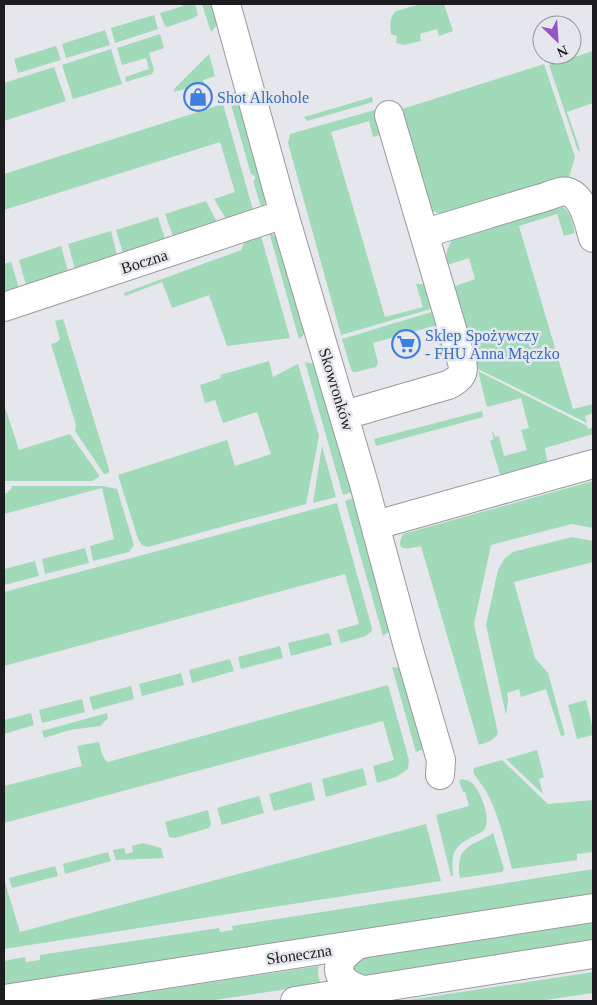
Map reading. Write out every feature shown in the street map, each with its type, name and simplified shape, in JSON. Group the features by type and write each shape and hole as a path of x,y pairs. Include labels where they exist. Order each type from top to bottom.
{"street":[{"name":"Skowronków","path":"226,4 284,214 376,525 408,647 441,760 440,775"},
{"path":"345,415 448,385 457,381 462,375 463,366 388,115"},
{"path":"425,234 562,192 568,192 582,205 593,238"},
{"name":"Boczna","path":"4,307 284,214"},
{"path":"376,525 593,464"},
{"name":"Słoneczna","path":"4,999 593,908"},
{"path":"356,945 341,959 339,968 341,976 346,983 363,990"},
{"path":"295,1001 593,954"}],"green space":[{"path":"182,4 195,4 198,15 167,27 165,26 160,13 183,6"},
{"path":"202,4 213,4 218,24 211,32"},
{"path":"421,4 444,4 453,31 439,36 437,29 420,34 421,41 404,45 396,43 397,36 391,34 390,28 394,13"},
{"path":"154,15 158,29 115,43 111,28"},
{"path":"105,30 110,45 66,58 62,44"},
{"path":"160,34 164,48 149,53 154,70 152,74 126,82 125,77 149,69 146,58 122,65 117,48"},
{"path":"56,46 61,60 18,73 14,59"},
{"path":"111,49 122,84 73,99 62,65"},
{"path":"593,51 593,103 567,112 580,150 578,151 549,65 582,65 582,54"},
{"path":"209,54 215,76 203,80 204,84 173,92 176,87"},
{"path":"544,65 575,157 568,181 444,215 430,210 396,111"},
{"path":"54,67 66,101 4,121 4,83"},
{"path":"238,91 266,200 262,210 253,181 255,176 251,174 228,94"},
{"path":"372,97 373,102 307,121 304,117"},
{"path":"223,104 253,210 226,219 214,199 235,192 220,142 4,210 4,174"},
{"path":"375,110 383,134 373,137 369,121 331,132 385,317 423,307 416,284 428,286 434,308 341,335 288,143 290,134"},
{"path":"206,201 217,222 173,236 165,214"},
{"path":"559,206 569,213 575,233 564,236 557,214 519,226 573,409 593,404 593,413 585,416 587,423 478,369 453,287 475,279 469,258 447,265 446,261 447,251 454,238"},
{"path":"158,217 165,239 123,253 116,230"},
{"path":"259,229 290,338 227,346 209,295 172,308 162,282 125,296 124,293 241,250 248,233"},
{"path":"111,231 117,255 75,269 68,244"},
{"path":"269,232 280,240 307,332 299,339"},
{"path":"61,246 68,271 26,285 19,260"},
{"path":"11,262 19,288 4,292 4,264"},
{"path":"435,311 445,346 441,349 434,326 373,343 378,363 376,367 353,372 342,339"},
{"path":"63,319 109,469 109,472 106,474 104,474 75,431 76,425 51,344 60,339 55,321"},
{"path":"269,361 273,377 298,364 319,436 306,504 148,547 142,545 138,539 118,475 227,440 235,466 271,454 257,412 223,423 215,400 205,403 200,385 221,378 220,375"},
{"path":"305,362 317,365 353,492 343,495"},
{"path":"478,371 587,426 588,429 593,427 593,434 545,448 548,465 502,481 490,441 494,439 492,432 495,437 499,436 504,456 527,450 521,430 529,428 521,398 487,407"},
{"path":"4,404 19,450 70,434 99,477 92,481 4,481"},
{"path":"482,411 483,417 376,446 374,439"},
{"path":"322,446 336,497 313,503"},
{"path":"593,481 593,528 572,524 491,545 474,624 498,733 492,740 479,745 421,546 404,548 400,545 400,540 403,534"},
{"path":"12,486 102,486 117,489 134,545 129,552 93,561 90,546 114,539 102,488 4,514 4,494"},
{"path":"354,498 391,630 383,636 345,501"},
{"path":"337,503 372,628 372,631 366,636 341,643 337,630 359,624 345,574 4,666 4,592"},
{"path":"572,537 593,541 593,562 514,582 535,658 548,673 565,735 561,736 546,689 521,697 519,689 507,693 506,715 486,625 498,570 505,558 513,552"},
{"path":"85,548 89,563 45,574 42,559"},
{"path":"35,561 39,576 4,585 4,569"},
{"path":"329,633 332,645 291,656 288,643"},
{"path":"280,646 283,658 241,669 238,657"},
{"path":"230,659 234,671 192,683 189,670"},
{"path":"392,667 402,668 424,749 416,752"},
{"path":"181,673 184,685 142,696 139,684"},
{"path":"388,685 409,760 408,769 396,777 377,783 373,766 394,760 383,721 4,823 4,786 82,766 77,746 99,742 103,756 108,762"},
{"path":"131,686 134,699 93,710 89,697"},
{"path":"82,699 85,712 42,723 39,710"},
{"path":"586,700 593,735 577,739 568,705"},
{"path":"31,713 34,725 4,734 4,720"},
{"path":"107,713 108,718 100,726 70,730 44,738 42,731"},
{"path":"537,750 544,777 539,779 543,794 506,759"},
{"path":"502,760 548,804 593,800 593,852 577,854 577,860 512,869 495,810 486,791 473,772 474,768"},
{"path":"363,768 367,785 326,797 322,779"},
{"path":"461,779 471,782 475,786 484,803 487,822 483,831 464,841 456,849 453,860 453,876 451,876 436,815 469,806 459,781"},
{"path":"311,782 315,800 274,811 269,794"},
{"path":"259,796 264,813 222,825 217,808"},
{"path":"208,810 211,824 209,828 175,838 169,837 165,822"},
{"path":"426,824 441,881 4,949 4,879 20,932"},
{"path":"493,833 504,869 502,872 460,878 459,867 462,853 466,848"},
{"path":"143,843 161,848 164,858 116,860 113,850 124,848 126,854 133,852 132,846"},
{"path":"108,852 111,861 65,874 63,864"},
{"path":"55,866 58,876 12,888 9,878"},
{"path":"593,869 593,894 4,985 4,961 25,957 26,962 40,960 40,955 219,928 220,932 233,930 232,926"},
{"path":"593,923 593,942 360,978 353,969 358,959"},
{"path":"319,966 318,975 321,984 208,1001 87,1001"},
{"path":"593,972 593,993 539,1001 402,1001"}],"place":[{"name":"Shot Alkohole","path":"198,97"},
{"name":"Sklep Spożywczy - FHU Anna Mączko","path":"406,344"}]}
